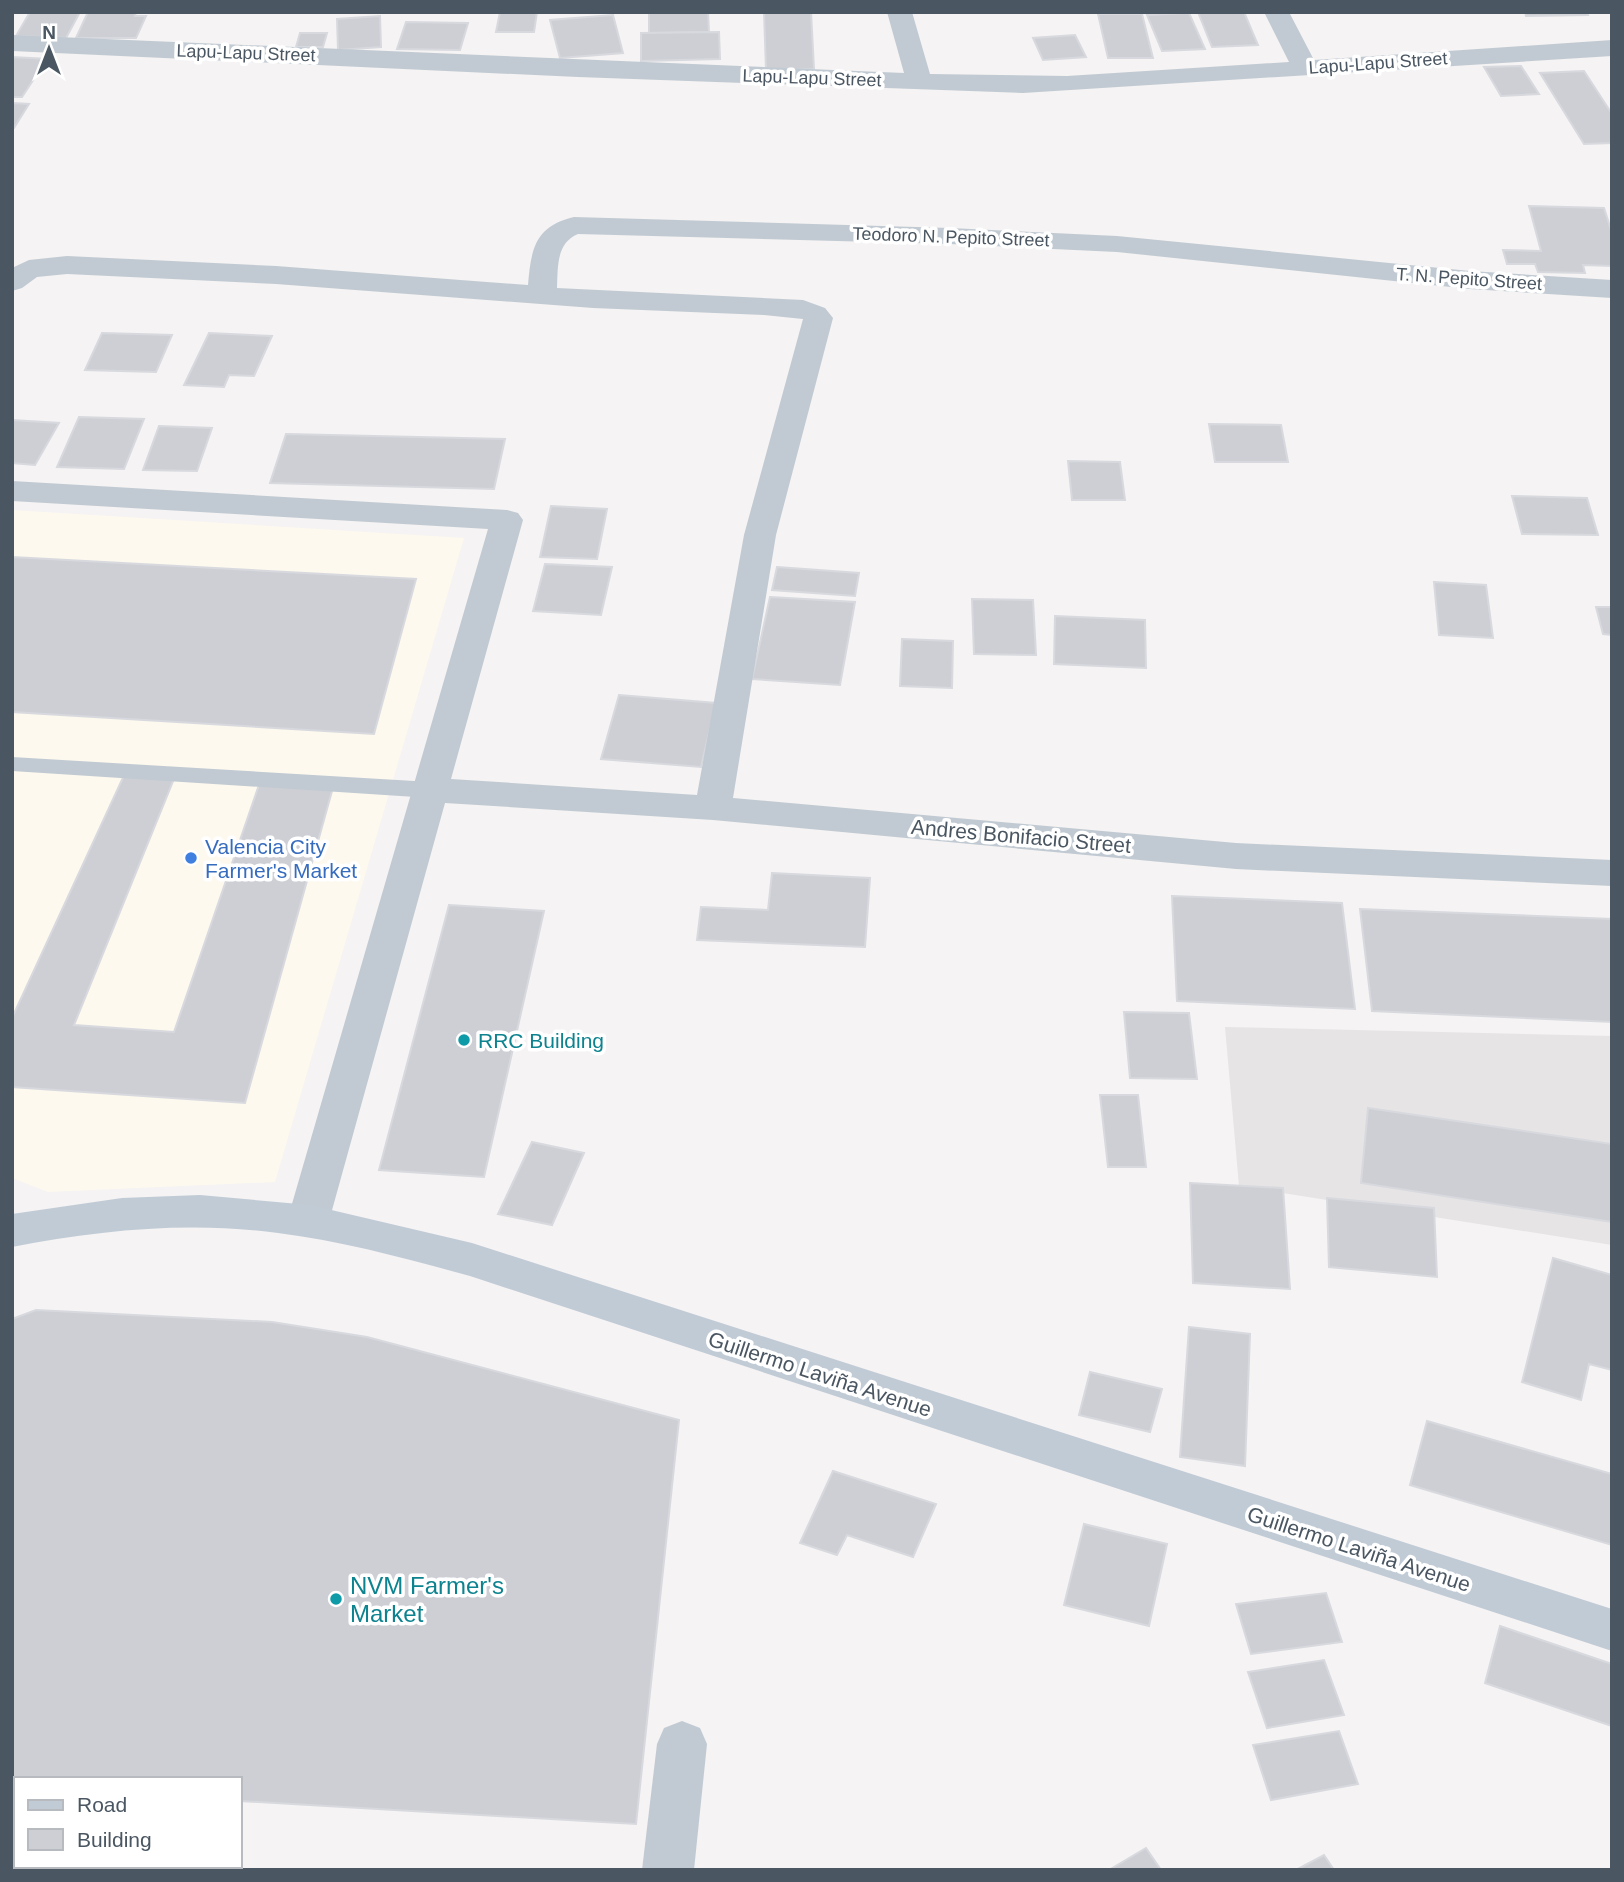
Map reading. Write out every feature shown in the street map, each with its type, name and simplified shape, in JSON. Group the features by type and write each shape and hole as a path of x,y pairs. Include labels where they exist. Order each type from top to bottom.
{"main road":[{"name":"Guillermo Laviña Avenue","path":"16,1226 151,1213 236,1214 308,1221 391,1238 472,1260 1612,1630"}],"street":[{"path":"899,12 919,82"},
{"path":"1276,12 1305,68"},
{"name":"Lapu-Lapu Street","path":"12,43 919,82 1068,84 1612,48"},
{"name":"Teodoro N. Pepito Street","path":"542,295 549,241 561,229 574,225 1028,239 1117,244 1327,267"},
{"path":"12,282 15,277 29,269 66,265 276,275 542,295 803,309 815,314 818,318 760,535 713,808"},
{"name":"T. N. Pepito Street","path":"1327,267 1612,289"},
{"path":"12,491 507,520 308,1221"},
{"name":"Andres Bonifacio Street","path":"430,790 713,808 1236,856 1612,873"},
{"path":"668,1870 682,1744"}],"lane":[{"path":"12,764 430,790"}],"shaded area":[{"name":"Valencia City Farmer's Market","path":"12,510 464,538 275,1182 48,1192 12,1178"},
{"path":"1225,1027 1612,1036 1612,1245 1239,1186"}],"building":[{"path":"30,12 80,12 66,38 16,36"},
{"path":"88,12 136,12 135,16 146,16 136,38 76,38"},
{"path":"500,12 537,12 534,32 496,32"},
{"path":"649,12 708,12 709,32 649,33"},
{"path":"764,12 811,12 814,69 766,70"},
{"path":"1198,12 1244,12 1258,45 1212,47"},
{"path":"1525,12 1587,12 1588,15 1526,16"},
{"path":"1189,13 1205,49 1162,51 1147,15"},
{"path":"1098,14 1142,14 1153,58 1108,58"},
{"path":"613,15 623,53 560,58 550,20"},
{"path":"380,16 381,47 338,50 337,19"},
{"path":"406,22 468,23 460,50 397,49"},
{"path":"719,32 720,59 641,61 641,33"},
{"path":"300,33 327,33 323,47 296,47"},
{"path":"1075,35 1086,57 1043,60 1033,38"},
{"path":"12,57 47,59 22,97 12,97"},
{"path":"1521,66 1539,94 1501,96 1484,67"},
{"path":"1584,71 1612,114 1612,143 1584,144 1540,73"},
{"path":"12,103 29,104 14,128 12,128"},
{"path":"1529,206 1604,208 1612,233 1612,266 1583,265 1585,273 1538,272 1535,264 1507,264 1503,250 1541,251"},
{"path":"102,333 172,335 156,372 85,370"},
{"path":"209,333 272,336 254,376 229,375 224,387 184,385"},
{"path":"79,417 144,419 124,469 57,467"},
{"path":"12,420 59,423 35,465 12,463"},
{"path":"1209,424 1281,425 1288,462 1215,462"},
{"path":"159,426 212,428 197,471 143,470"},
{"path":"286,434 505,439 494,489 270,483"},
{"path":"1068,461 1120,462 1125,500 1072,500"},
{"path":"1512,496 1587,498 1598,535 1522,534"},
{"path":"551,506 607,509 597,559 540,557"},
{"path":"12,557 416,579 374,734 12,712"},
{"path":"545,564 612,567 601,615 533,611"},
{"path":"777,567 859,573 855,596 772,590"},
{"path":"1434,582 1486,585 1493,638 1439,635"},
{"path":"770,597 855,602 840,685 752,679"},
{"path":"972,599 1033,600 1036,655 974,654"},
{"path":"1596,607 1612,607 1612,635 1603,634"},
{"path":"1055,616 1145,620 1146,668 1054,664"},
{"path":"902,639 953,641 952,688 900,686"},
{"path":"619,695 716,703 701,767 601,759"},
{"path":"126,771 176,774 74,1025 174,1032 261,779 334,784 245,1103 12,1087 12,1018"},
{"path":"772,873 870,878 865,947 697,940 701,907 768,910"},
{"path":"1172,896 1342,903 1355,1009 1177,1001"},
{"name":"RRC Building","path":"449,905 544,911 484,1177 379,1170"},
{"path":"1360,909 1612,919 1612,1022 1372,1011"},
{"path":"1124,1012 1189,1013 1197,1079 1130,1078"},
{"path":"1100,1095 1138,1095 1146,1167 1108,1167"},
{"path":"1368,1108 1612,1144 1612,1222 1361,1183"},
{"path":"532,1142 584,1153 552,1225 498,1214"},
{"path":"1190,1183 1283,1188 1290,1289 1193,1283"},
{"path":"1327,1198 1434,1208 1437,1277 1329,1267"},
{"path":"1553,1258 1612,1275 1612,1370 1589,1364 1581,1400 1522,1382"},
{"name":"NVM Farmer's Market","path":"36,1310 272,1322 367,1337 679,1420 636,1824 242,1801 242,1777 14,1777 12,1788 12,1319"},
{"path":"1189,1327 1250,1334 1245,1466 1180,1457"},
{"path":"1090,1372 1162,1389 1150,1432 1079,1415"},
{"path":"1427,1421 1612,1474 1612,1545 1410,1485"},
{"path":"833,1471 936,1504 913,1557 847,1535 837,1555 800,1543"},
{"path":"1084,1524 1167,1544 1149,1626 1064,1605"},
{"path":"1326,1593 1342,1642 1251,1654 1236,1604"},
{"path":"1500,1626 1612,1664 1612,1726 1485,1683"},
{"path":"1324,1660 1344,1715 1267,1728 1248,1672"},
{"path":"1339,1731 1358,1784 1271,1800 1253,1745"},
{"path":"1146,1848 1161,1870 1109,1870"},
{"path":"1324,1855 1334,1870 1296,1870"}],"place":[{"name":"Valencia City Farmer's Market","path":"191,858"},
{"name":"RRC Building","path":"464,1040"},
{"name":"NVM Farmer's Market","path":"336,1599"}]}
